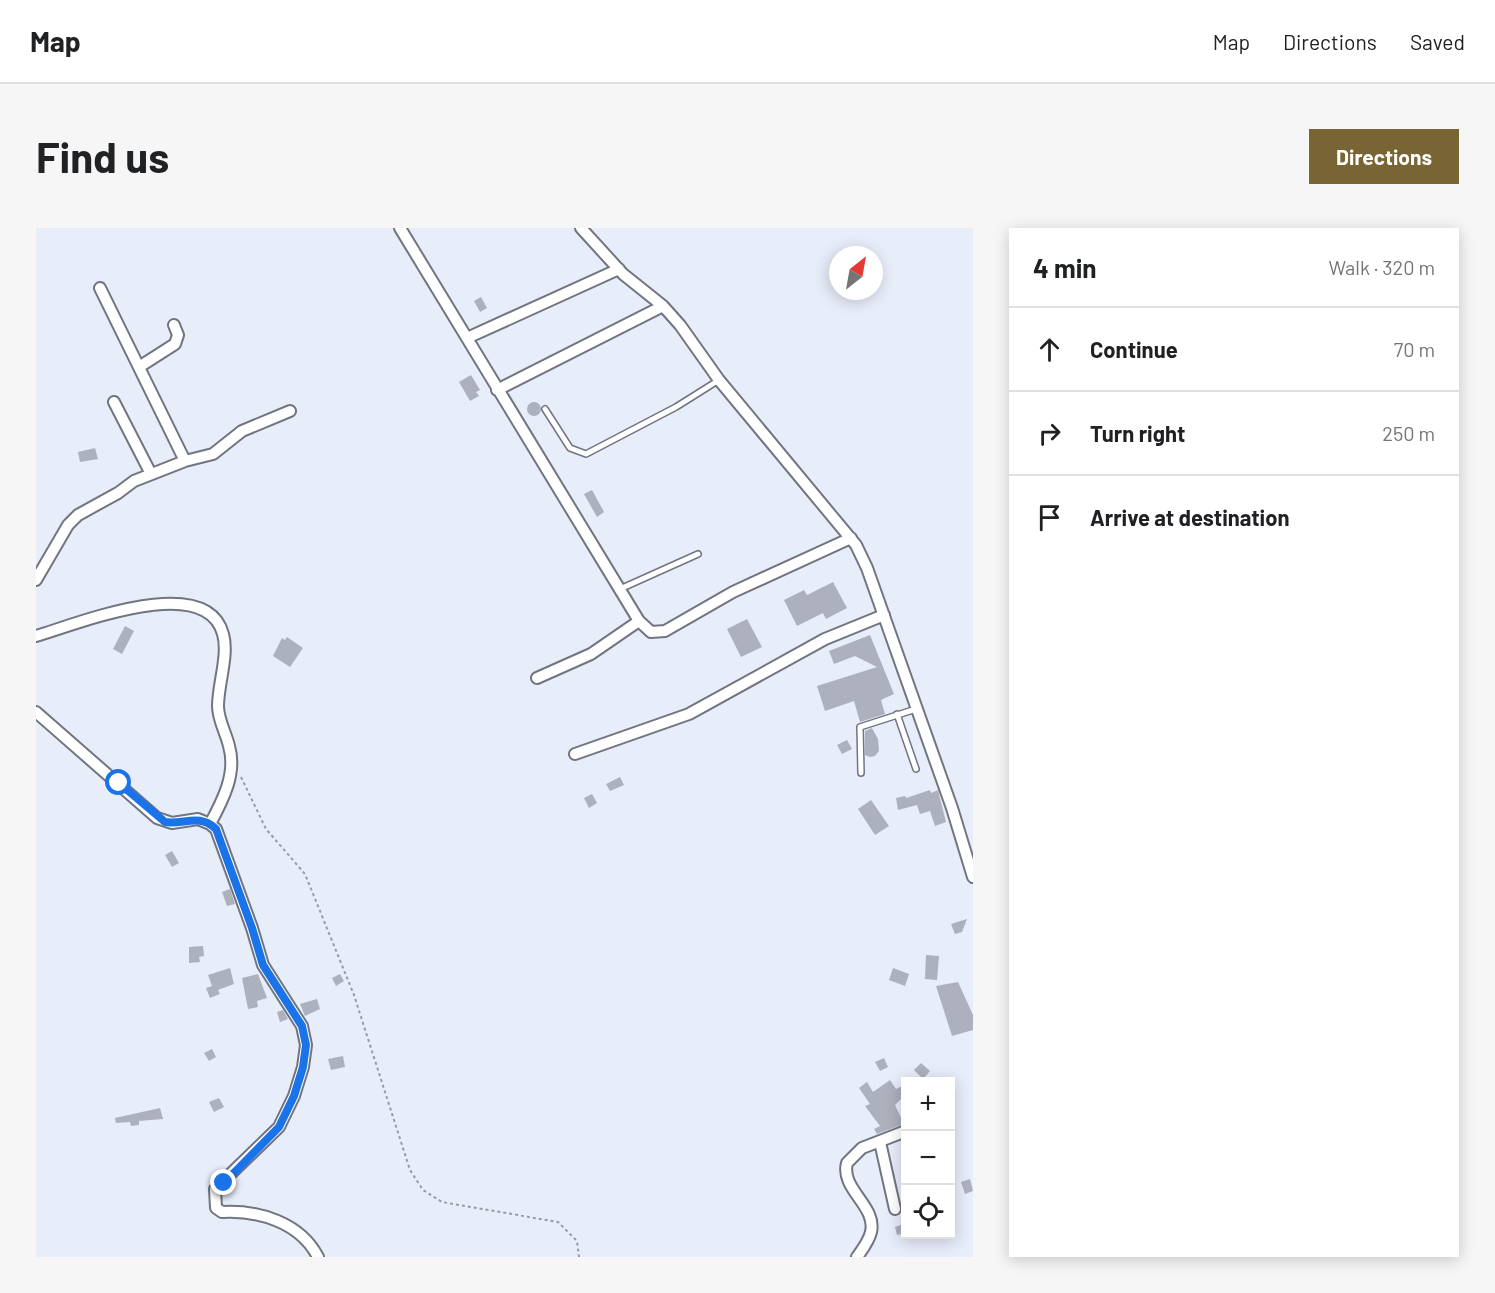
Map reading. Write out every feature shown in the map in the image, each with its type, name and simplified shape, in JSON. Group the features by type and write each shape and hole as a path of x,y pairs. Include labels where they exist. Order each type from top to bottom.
{"street":[{"path":"400,228 639,621 651,632 660,633 733,592 851,538"},
{"path":"581,228 619,269 663,306 685,331 719,380 851,538 867,568 884,615 952,808 973,877"},
{"path":"467,338 619,269"},
{"path":"100,288 185,461"},
{"path":"497,390 663,306"},
{"path":"139,367 175,344 178,335 174,325"},
{"path":"114,402 151,474"},
{"path":"36,580 64,531 75,518 134,481 185,461 213,454 243,431 290,411"},
{"path":"36,636 159,603 195,605 216,618 225,639 218,710 230,747 231,764 226,792 210,824"},
{"path":"575,754 689,714 825,639 884,615"},
{"path":"537,678 591,654 639,621"},
{"path":"36,711 157,818 172,823 198,819 210,824 219,835 263,965 302,1026 306,1054 294,1096 279,1127 216,1189 216,1208 222,1212 252,1212 269,1217 305,1238 318,1257"},
{"path":"857,1257 868,1238 871,1227 865,1208 849,1182 845,1169 854,1153 901,1133"},
{"path":"880,1142 895,1209"}],"lane":[{"path":"545,409 570,448 580,454 586,454 676,407 719,380"},
{"path":"620,589 698,554"},
{"path":"861,773 860,727 916,709"},
{"path":"897,714 916,769"}],"path":[{"path":"239,772 252,804 266,829 305,874 354,994 410,1170 423,1190 442,1202 558,1222 578,1241 579,1257"}],"building":[{"path":"481,297 487,308 480,312 474,301"},
{"path":"471,375 480,390 476,392 479,396 470,401 459,382"},
{"path":"531,402 537,402 541,409 537,416 531,416 527,412 527,406"},
{"path":"95,448 98,459 80,462 78,452"},
{"path":"592,490 604,512 597,517 584,494"},
{"path":"833,582 847,608 826,619 823,613 797,626 784,600 804,590 807,595"},
{"path":"747,619 762,647 741,657 727,629"},
{"path":"125,626 134,631 122,654 113,649"},
{"path":"870,635 894,694 881,700 885,714 860,722 854,701 825,711 817,686 877,667 855,656 834,664 829,651"},
{"path":"287,637 303,648 290,667 273,656 282,638 285,640"},
{"path":"872,728 878,739 879,751 875,756 870,757 865,755 865,731"},
{"path":"847,740 852,749 842,754 837,745"},
{"path":"620,777 624,785 610,791 606,784"},
{"path":"930,790 931,793 938,790 946,822 935,826 930,811 920,814 917,805 898,810 896,798 905,796 906,798"},
{"path":"592,794 597,803 589,808 584,798"},
{"path":"871,800 889,826 875,835 858,809"},
{"path":"172,851 179,863 172,867 165,855"},
{"path":"230,889 235,904 227,906 222,892"},
{"path":"967,919 962,932 955,934 951,924"},
{"path":"203,946 204,956 199,957 200,962 189,963 189,947"},
{"path":"926,955 939,956 937,980 925,979"},
{"path":"230,968 234,984 218,990 220,994 210,998 206,988 212,986 208,975"},
{"path":"893,968 909,974 905,986 889,980"},
{"path":"258,974 267,998 257,1001 258,1007 248,1009 242,978"},
{"path":"340,974 344,981 336,986 332,978"},
{"path":"958,982 973,1015 973,1030 952,1036 936,986"},
{"path":"317,999 320,1009 305,1016 300,1004"},
{"path":"283,1010 288,1019 280,1022 277,1012"},
{"path":"212,1049 216,1057 209,1061 204,1053"},
{"path":"343,1056 345,1067 331,1070 328,1059"},
{"path":"884,1058 888,1067 880,1071 875,1062"},
{"path":"921,1063 930,1071 925,1077 921,1077 914,1070"},
{"path":"890,1080 896,1089 901,1086 901,1099 895,1105 901,1118 901,1125 877,1134 874,1129 880,1126 865,1106 870,1104 859,1088 867,1082 873,1092"},
{"path":"219,1098 224,1107 214,1112 209,1102"},
{"path":"160,1108 163,1119 139,1121 139,1125 131,1126 130,1122 116,1123 115,1118"},
{"path":"970,1179 973,1191 965,1194 961,1182"},
{"path":"901,1225 901,1234 897,1235 895,1227"}],"route":[{"path":"119,783 157,818 165,822 198,819 216,829 226,851 239,897 250,921 263,965 302,1026 306,1054 294,1096 279,1127 224,1183"}]}
